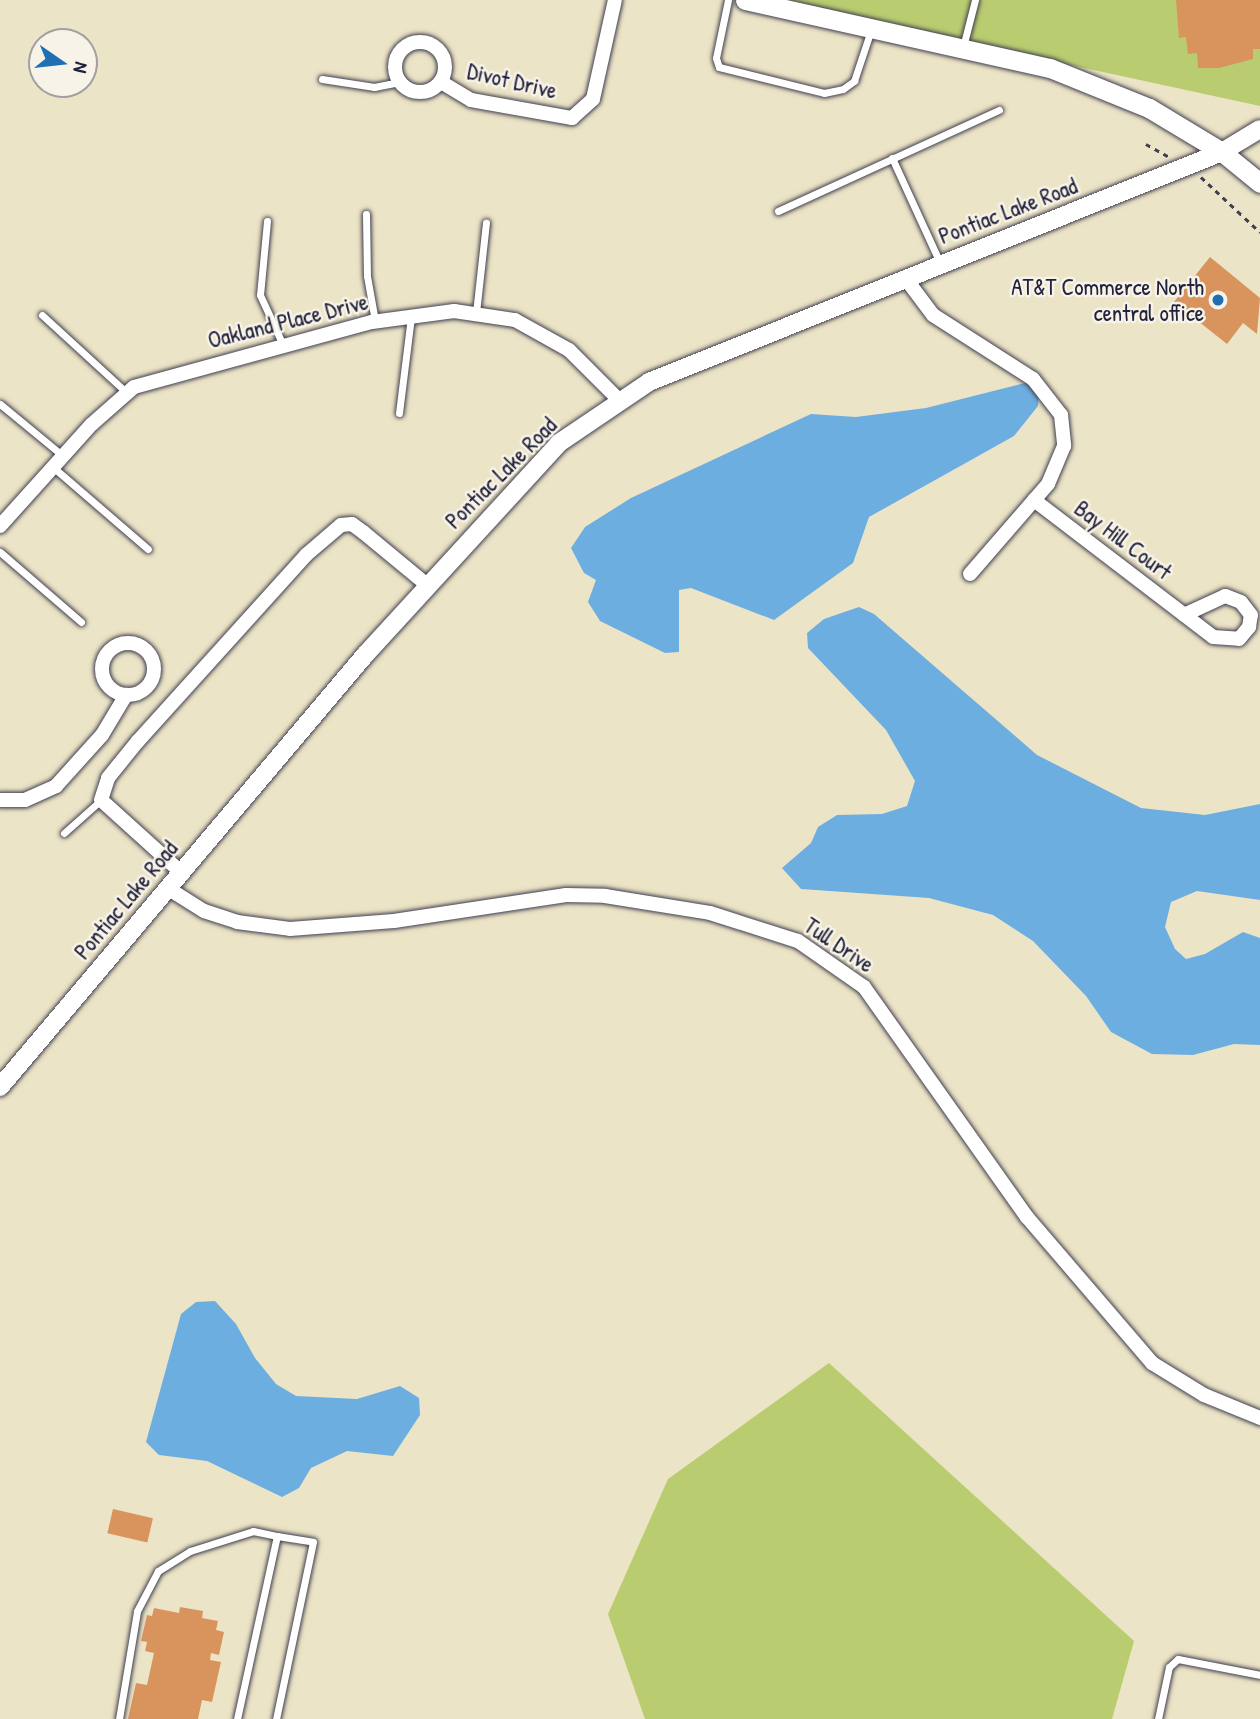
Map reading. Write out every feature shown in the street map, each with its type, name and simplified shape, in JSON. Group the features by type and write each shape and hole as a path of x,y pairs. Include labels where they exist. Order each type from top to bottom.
{"main road":[{"path":"745,0 1050,68 1110,90 1222,152 1260,183"}],"street":[{"name":"Divot Drive","path":"440,82 471,100 572,118 593,99 615,0"},
{"name":"Divot Drive","path":"418,41 441,51 446,68 440,82 423,92 400,82 397,56 418,41"},
{"name":"Pontiac Lake Road","path":"0,1087 427,585 559,443 649,382 1222,152 1260,129"},
{"path":"906,279 933,316 1032,379 1061,415 1064,446 1048,484 970,574"},
{"name":"Oakland Place Drive","path":"0,526 126,392 283,345 375,321 411,315 476,313 540,330 569,349 620,401"},
{"name":"Bay Hill Court","path":"1034,500 1184,615"},
{"path":"183,874 101,800 108,778 138,741 328,533 352,524 427,585"},
{"path":"0,800 25,800 56,786 102,734 125,695"},
{"name":"Tull Drive","path":"169,889 204,911 237,922 290,929 394,920 566,895 605,895 710,913 798,941 864,987 1027,1217 1152,1363 1204,1395 1260,1418"}],"lane":[{"path":"728,0 716,58 719,67 824,93 843,89 854,81 872,27"},
{"path":"963,47 975,0"},
{"path":"322,79 374,87 400,82"},
{"path":"778,211 999,110"},
{"path":"892,158 940,263"},
{"path":"366,214 367,276 375,321"},
{"path":"267,221 260,295 283,345"},
{"path":"476,313 486,223"},
{"path":"398,413 411,315"},
{"path":"42,316 126,392"},
{"path":"0,404 148,549"},
{"path":"0,552 81,622"},
{"path":"64,833 101,800"},
{"path":"119,1719 137,1611 158,1571 190,1551 254,1531 313,1542 276,1719"},
{"path":"237,1719 276,1536"},
{"path":"1158,1719 1168,1667 1178,1659 1260,1675"}],"path":[{"path":"1199,175 1260,232"}],"green space":[{"path":"770,0 1260,0 1260,106"},
{"path":"829,1363 1134,1641 1112,1719 645,1719 608,1614 668,1479"}],"water":[{"path":"1025,383 1039,393 1038,406 1014,436 869,517 853,563 774,620 691,588 679,590 679,652 665,653 600,621 588,602 596,580 584,573 571,548 585,527 631,498 811,414 856,417 926,408"},
{"path":"859,607 874,614 1037,755 1141,808 1205,815 1260,804 1260,900 1197,891 1171,902 1165,927 1175,949 1186,959 1205,954 1243,932 1260,938 1260,1045 1234,1044 1193,1055 1152,1054 1111,1032 1086,996 1033,941 993,915 929,898 801,889 782,868 811,843 818,827 837,815 882,814 907,806 915,781 886,730 808,648 807,633 824,619"},
{"path":"215,1301 236,1324 255,1358 276,1384 296,1396 357,1399 400,1386 419,1398 420,1415 393,1456 347,1451 311,1468 299,1488 282,1497 207,1461 159,1455 146,1442 181,1314 196,1302"}],"building":[{"path":"1176,0 1260,0 1260,49 1253,49 1253,59 1219,68 1198,68 1197,53 1188,54 1186,37 1179,38"},
{"name":"AT&T Commerce North central office","path":"1210,257 1260,298 1257,334 1243,323 1227,344 1174,302"},
{"path":"113,1509 153,1518 147,1543 107,1533"},
{"path":"180,1607 203,1611 202,1618 218,1621 216,1630 224,1632 219,1655 211,1653 210,1660 221,1662 212,1702 202,1700 198,1719 128,1719 136,1683 147,1685 154,1653 145,1651 147,1642 141,1641 147,1615 152,1616 154,1608 179,1613"}],"place":[{"name":"AT&T Commerce North central office","path":"1218,300"}]}
